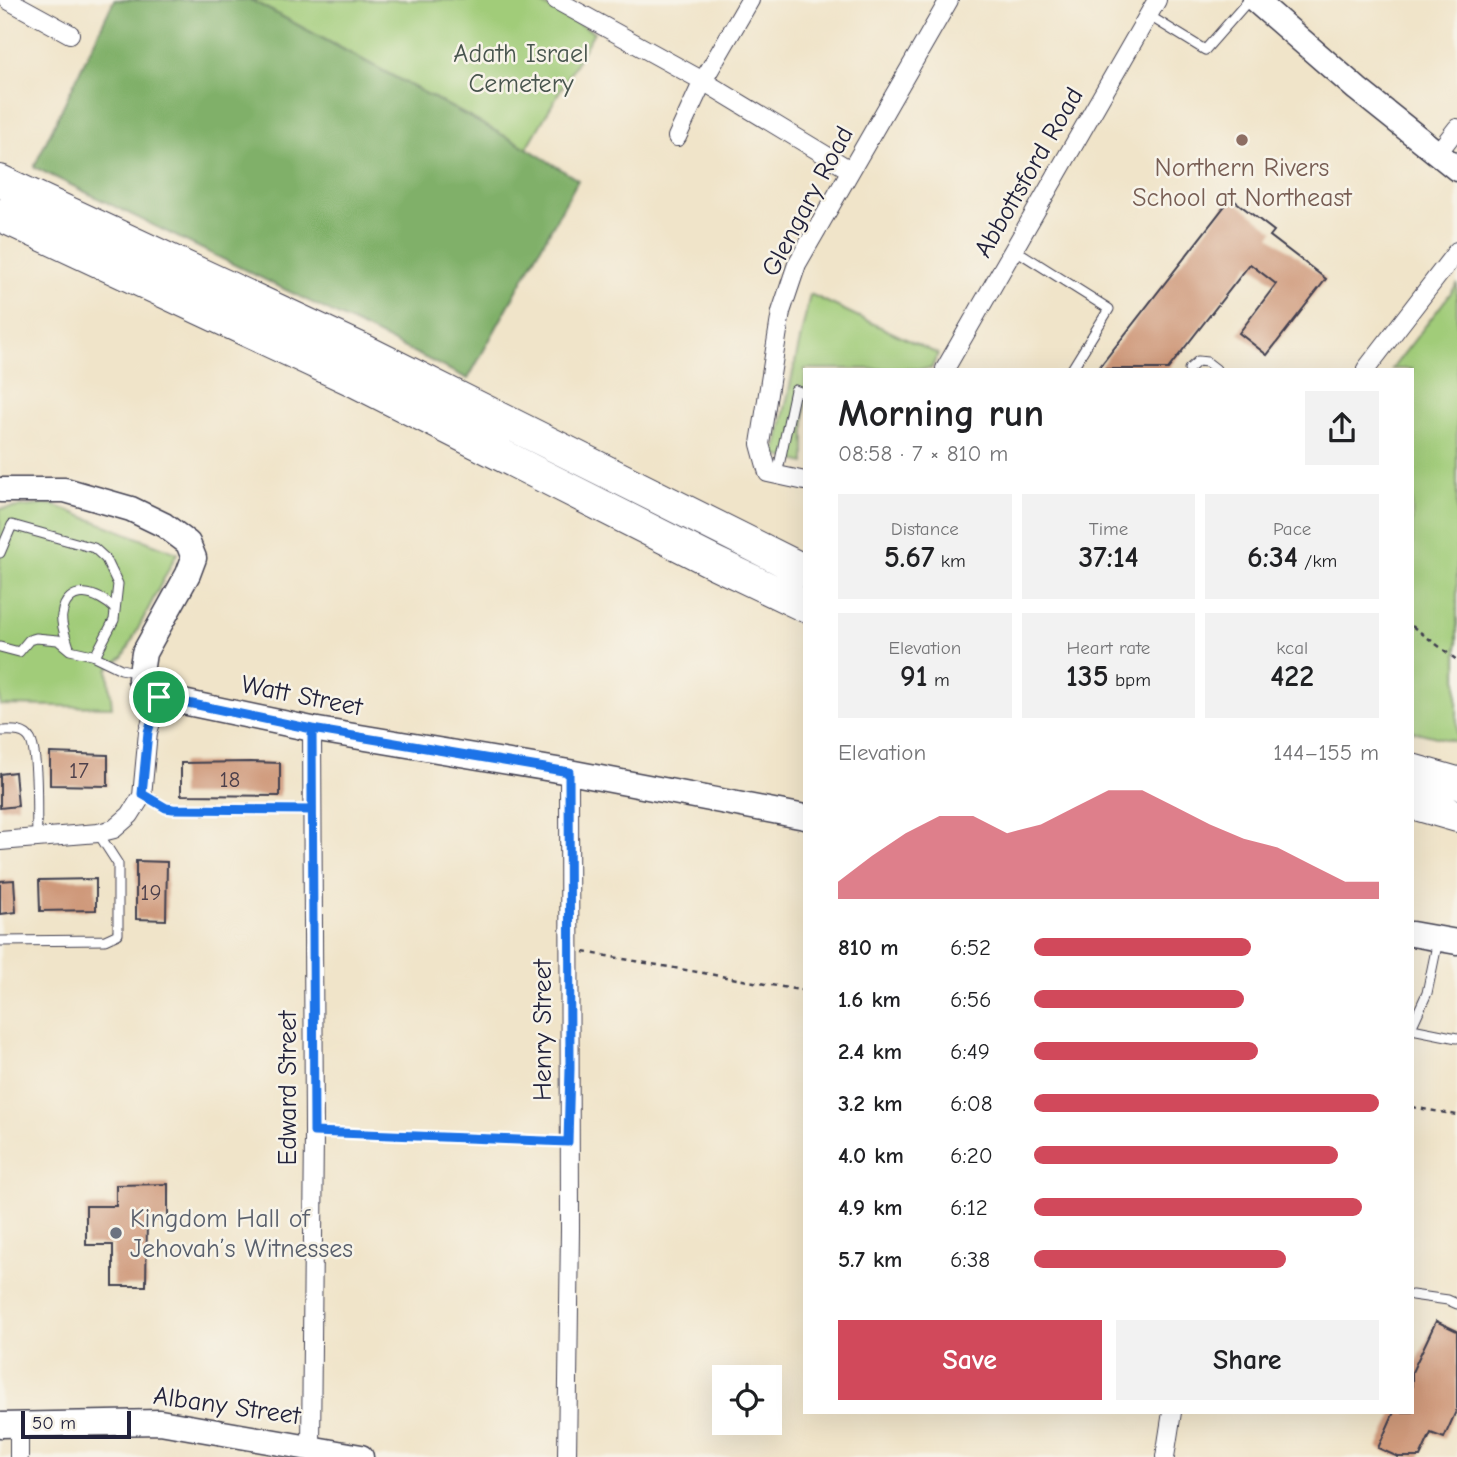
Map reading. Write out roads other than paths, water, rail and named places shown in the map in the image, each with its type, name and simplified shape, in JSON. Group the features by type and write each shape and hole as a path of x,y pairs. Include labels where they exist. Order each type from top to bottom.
{"highway":[{"path":"0,181 355,346 803,571"},
{"path":"0,215 353,380 803,605"},
{"path":"1414,771 1457,783"},
{"path":"1414,804 1457,816"}],"street":[{"path":"8,0 31,5 71,34"},
{"path":"556,0 703,81 850,170"},
{"path":"677,137 703,81 750,0"},
{"name":"Glengary Road","path":"776,475 768,473 760,444 781,312 797,264 949,0"},
{"path":"1255,0 1357,89 1457,169"},
{"name":"Abbottsford Road","path":"946,368 1152,8"},
{"path":"1437,154 1457,128"},
{"path":"1367,368 1457,251"},
{"path":"776,475 803,481"},
{"path":"0,490 65,490 131,509 164,525 188,543 194,558 188,574 144,653 140,679 159,697 148,732 142,794 130,815 114,829 98,833 0,841"},
{"name":"Watt Street","path":"159,697 312,729 569,772 803,817"},
{"name":"Edward Street","path":"311,1447 314,1132 312,729"},
{"name":"Henry Street","path":"567,1457 570,1230 569,772"},
{"path":"1414,934 1448,940"},
{"path":"1165,1457 1172,1414"},
{"name":"Albany Street","path":"10,1425 160,1422 270,1450 311,1447 361,1457"},
{"path":"10,1425 19,1457"}],"lane":[{"path":"1152,8 1205,50 1249,0"},
{"path":"1014,249 1109,309 1073,368"},
{"path":"1190,368 1199,362 1207,362 1215,368"},
{"path":"776,475 795,390 803,393"},
{"path":"0,553 12,525 94,548 106,559 118,584 114,620 95,656"},
{"path":"70,650 62,615 68,601 80,593 93,594 106,600 115,609"},
{"path":"0,648 19,652 29,640 58,640 70,650 95,656 121,669 141,674"},
{"path":"0,731 21,732 30,739 34,755 37,838"},
{"path":"142,794 166,808 173,809 312,810"},
{"path":"0,941 105,940 118,933 118,864 98,833"},
{"path":"1414,1022 1448,940"},
{"path":"1414,1027 1457,1038"},
{"path":"1414,1295 1448,1300 1457,1304"}],"place":[{"name":"Northern Rivers School at Northeast","path":"1242,140"},
{"name":"Kingdom Hall of Jehovah’s Witnesses","path":"116,1233"}],"park label":[{"name":"Adath Israel Cemetery","path":"521,68"}]}
